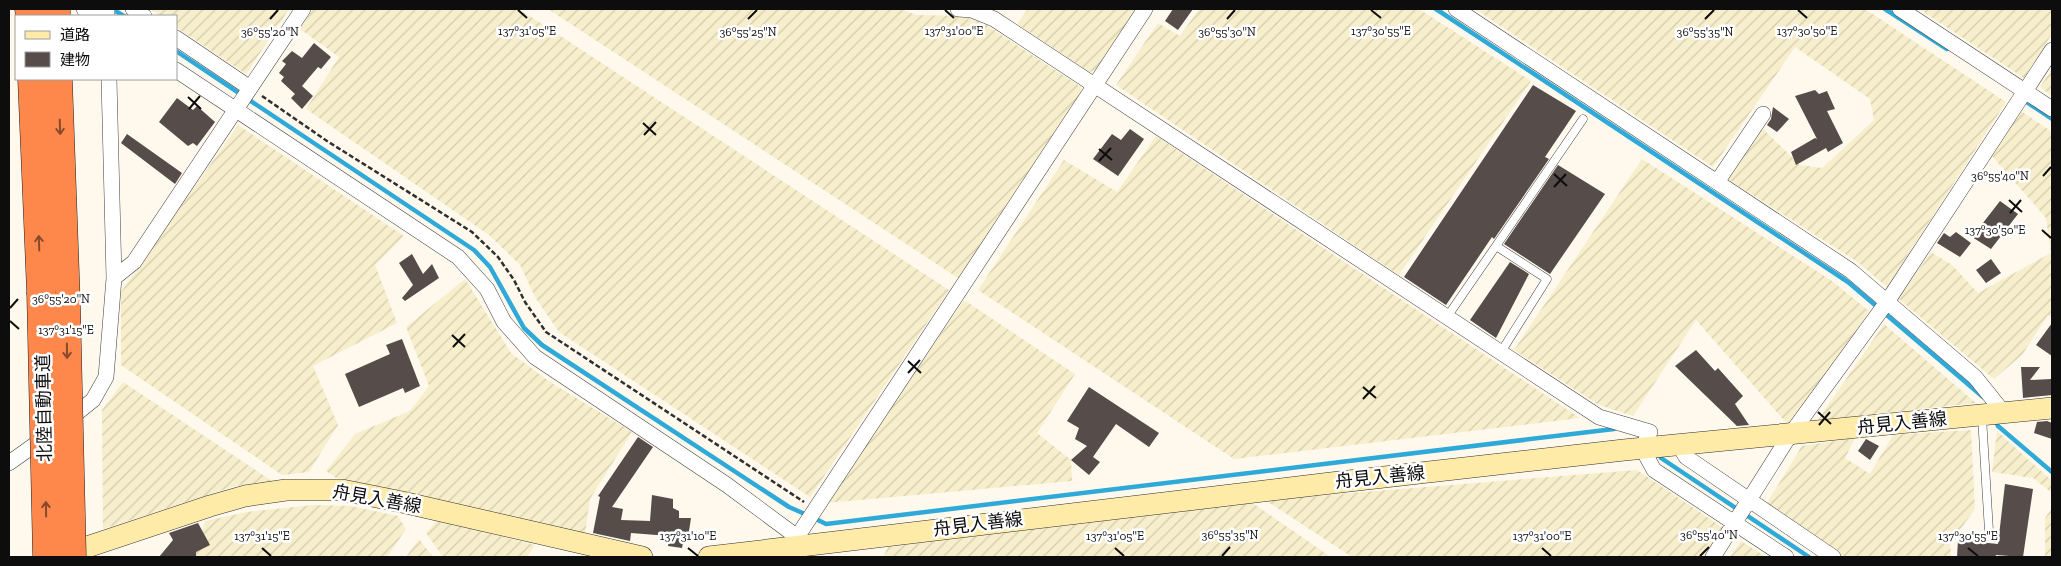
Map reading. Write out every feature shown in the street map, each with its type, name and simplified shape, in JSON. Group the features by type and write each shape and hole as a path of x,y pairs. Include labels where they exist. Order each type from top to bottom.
{"highway":[{"name":"北陸自動車道","path":"32,80 41,292 47,557"},
{"name":"北陸自動車道","path":"58,80 72,557"}],"main road":[{"name":"舟見入善線","path":"709,557 802,541 851,550 920,531 1642,448 2052,408"},
{"name":"舟見入善線","path":"57,557 210,506 245,496 286,490 342,490 394,500 642,557"}],"street":[{"path":"114,278 134,262 303,9"},
{"path":"958,9 972,10 994,18 1599,417 1650,432 1642,448 1654,470 1736,521 1786,557"},
{"path":"178,71 458,257 487,289 504,322 535,356 727,485 802,541 815,510 1145,9"},
{"path":"1456,9 1851,271 1974,377 2004,413"},
{"path":"1900,9 2052,109"},
{"path":"178,39 250,88"},
{"path":"1713,557 1790,435 1887,302 2052,50"},
{"path":"9,463 93,400 106,377 114,278 109,80"},
{"path":"1717,182 1763,114"},
{"path":"1679,444 1686,458 1747,504 1833,557"}],"lane":[{"path":"1447,318 1583,119"},
{"path":"1496,246 1547,279 1501,352"},
{"path":"1982,415 1989,531"}],"path":[{"path":"250,88 327,141 472,232 498,257 514,280 525,302 546,332 782,486 815,510"}],"shaded area":[{"path":"150,9 289,9 246,74 178,28 178,15 159,15"},
{"path":"313,9 519,9 949,290 810,497 559,332 535,297 520,265 489,235 306,109 339,57 300,29"},
{"path":"548,9 901,9 916,15 962,16 983,23 1081,87 1082,95 958,278"},
{"path":"1028,9 1133,9 1134,11 1096,70 1090,72 1017,24"},
{"path":"1199,9 1419,9 1531,81 1399,275 1116,85 1158,23 1180,36"},
{"path":"1475,9 1865,9 2006,102 1887,287 1859,263 1728,179 1762,128 1800,165 1822,168 1874,120 1870,99 1795,47 1713,167"},
{"path":"1919,9 2052,9 2052,34 2024,78"},
{"path":"2052,69 2052,96 2040,87"},
{"path":"2021,111 2052,132 2052,318 2048,315 2022,355 1994,379 1899,299 1931,252 1952,265 1978,293 2051,253 2046,218 1992,156"},
{"path":"238,125 404,236 375,265 397,323 313,366 338,425 309,472 282,475 121,365 121,292"},
{"path":"1156,136 1580,418 1234,459 978,290 1064,160 1117,192"},
{"path":"1642,159 1832,281 1869,311 1794,426 1788,425 1696,320 1633,416 1599,405 1514,350"},
{"path":"465,279 511,353 550,382 632,432 590,499 585,534 468,506 336,478 326,471 355,434 410,411 429,386 406,327"},
{"path":"964,300 1075,374 1037,433 1071,460 1072,481 826,503"},
{"path":"1884,324 1976,403 1818,420"},
{"path":"123,382 272,481 235,486 103,529 102,410"},
{"path":"1971,430 1975,509 1950,544 1951,557 1843,557 1765,506 1802,446 1855,438 1845,458 1870,474 1893,435"},
{"path":"1997,431 2052,481 2052,493 2033,478 1992,472"},
{"path":"1637,470 1725,529 1706,557 1352,557 1265,500"},
{"path":"1251,502 1331,557 883,557 888,547"},
{"path":"313,505 351,506 398,516 406,529 387,557 194,557 205,521 247,512"},
{"path":"2052,508 2052,557 2045,557 2045,518"},
{"path":"437,520 535,545 527,557 443,557 426,533"},
{"path":"419,539 433,557 406,557"},
{"path":"1741,541 1766,557 1730,557"}],"building":[{"path":"1173,9 1193,9 1178,30 1165,21"},
{"path":"314,43 331,57 321,69 318,67 302,86 313,96 302,109 291,98 295,94 281,81 284,77 279,73 286,64 282,61 292,51 302,58"},
{"path":"1533,85 1576,111 1545,157 1549,159 1494,239 1492,237 1446,305 1404,277"},
{"path":"1815,90 1819,94 1827,91 1835,109 1827,111 1843,143 1828,152 1826,148 1796,165 1791,152 1815,138 1817,139 1795,96"},
{"path":"177,98 193,110 197,106 215,122 197,146 193,143 188,146 159,122"},
{"path":"1773,107 1789,119 1777,132 1767,125 1771,119"},
{"path":"1130,129 1144,139 1118,176 1093,159 1112,134 1121,140"},
{"path":"127,134 182,173 175,184 121,143"},
{"path":"1558,165 1605,194 1550,274 1504,244"},
{"path":"2000,201 2018,214 1991,249 1972,237"},
{"path":"1956,232 1971,243 1960,257 1937,243 1944,233 1950,237"},
{"path":"412,254 423,274 432,264 439,278 405,301 402,298 413,285 399,263"},
{"path":"1991,259 2001,273 1986,283 1976,270"},
{"path":"1510,262 1529,274 1496,338 1470,320"},
{"path":"2052,323 2052,356 2036,345"},
{"path":"402,339 420,386 405,393 403,388 359,407 345,374 390,354 386,345"},
{"path":"1696,350 1715,371 1718,368 1743,396 1735,404 1749,425 1737,426 1675,366"},
{"path":"2021,367 2040,367 2030,380 2051,379 2052,395 2023,398"},
{"path":"1089,387 1159,433 1149,447 1116,424 1093,457 1100,462 1089,475 1071,460 1087,446 1075,439 1079,428 1067,421"},
{"path":"2047,421 2052,423 2052,439 2034,433 2037,422"},
{"path":"638,437 653,447 612,507 623,509 621,520 650,521 652,495 673,499 673,508 679,511 679,518 691,518 688,538 684,538 682,548 668,546 669,536 631,533 630,541 593,533 600,497 598,496"},
{"path":"1866,439 1879,446 1870,460 1858,451"},
{"path":"2005,484 2033,489 2023,557 1996,555 1995,557 1957,557 1958,540 1998,544"},
{"path":"198,523 210,545 196,552 196,557 159,557 173,540 169,533"}],"waterway":[{"path":"112,9 122,15"},
{"path":"1436,9 1848,282 1983,397"},
{"path":"1885,9 1947,49"},
{"path":"178,52 474,250 490,267 524,328 542,345 789,507 807,515"},
{"path":"2022,99 2052,119"},
{"path":"1995,419 1998,426 2052,472"},
{"path":"814,518 826,524 1614,429"},
{"path":"1661,458 1809,557"}]}
